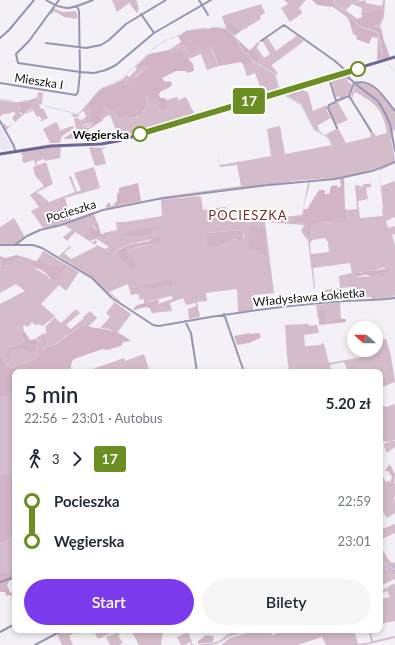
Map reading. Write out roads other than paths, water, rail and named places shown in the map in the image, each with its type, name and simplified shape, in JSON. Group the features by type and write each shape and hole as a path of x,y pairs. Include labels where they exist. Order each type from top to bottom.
{"main road":[{"path":"0,154 51,146 100,144 118,141 395,57"}],"street":[{"path":"0,38 9,30 34,0"},
{"path":"46,0 63,8 77,6 93,0"},
{"path":"59,0 32,38 16,54 18,63 94,73 110,68 154,33 211,0"},
{"path":"46,43 80,48 91,47 106,42 126,24 166,0"},
{"path":"199,0 208,15"},
{"path":"77,6 79,11 80,72"},
{"path":"141,14 154,33"},
{"path":"261,41 282,26 286,26 335,61 354,83 378,101 385,113 395,151"},
{"name":"Mieszka I","path":"0,83 76,95 78,92 80,72"},
{"path":"329,78 336,101"},
{"path":"354,83 360,81 377,88 395,111"},
{"path":"337,128 328,108 329,105 349,96 354,83"},
{"path":"349,96 371,131"},
{"path":"0,122 14,146 15,151"},
{"path":"392,135 395,131"},
{"name":"Pocieszka","path":"15,245 40,229 61,226 103,210 158,199 268,185 335,179 372,171 395,162"},
{"name":"Władysława Łokietka","path":"0,245 33,245 54,254 92,278 112,298 153,325 159,326 224,314 329,302 395,298"},
{"path":"224,314 243,369"},
{"path":"184,321 191,333 197,369"},
{"path":"0,582 12,578"},
{"path":"0,632 12,626"},
{"path":"35,645 57,633"}],"waterway":[{"path":"333,0 337,6 347,13 357,24 363,28 377,32 383,55"},
{"path":"171,38 186,31 206,28 209,29 213,27 225,28 233,35 243,51 249,55 252,61 274,73 280,90"},
{"path":"45,106 78,114 100,89 120,80 153,49 167,39"},
{"path":"388,64 395,71"},
{"path":"284,93 301,104 314,130 328,138 332,146"},
{"path":"21,101 28,101 38,97 41,102"},
{"path":"0,99 14,101"},
{"path":"383,567 388,564 392,569 395,569"},
{"path":"208,645 218,643 231,635 238,633"}],"place":[{"name":"Węgierska","path":"140,134"}],"district":[{"name":"POCIESZKA","path":"248,215"}]}
